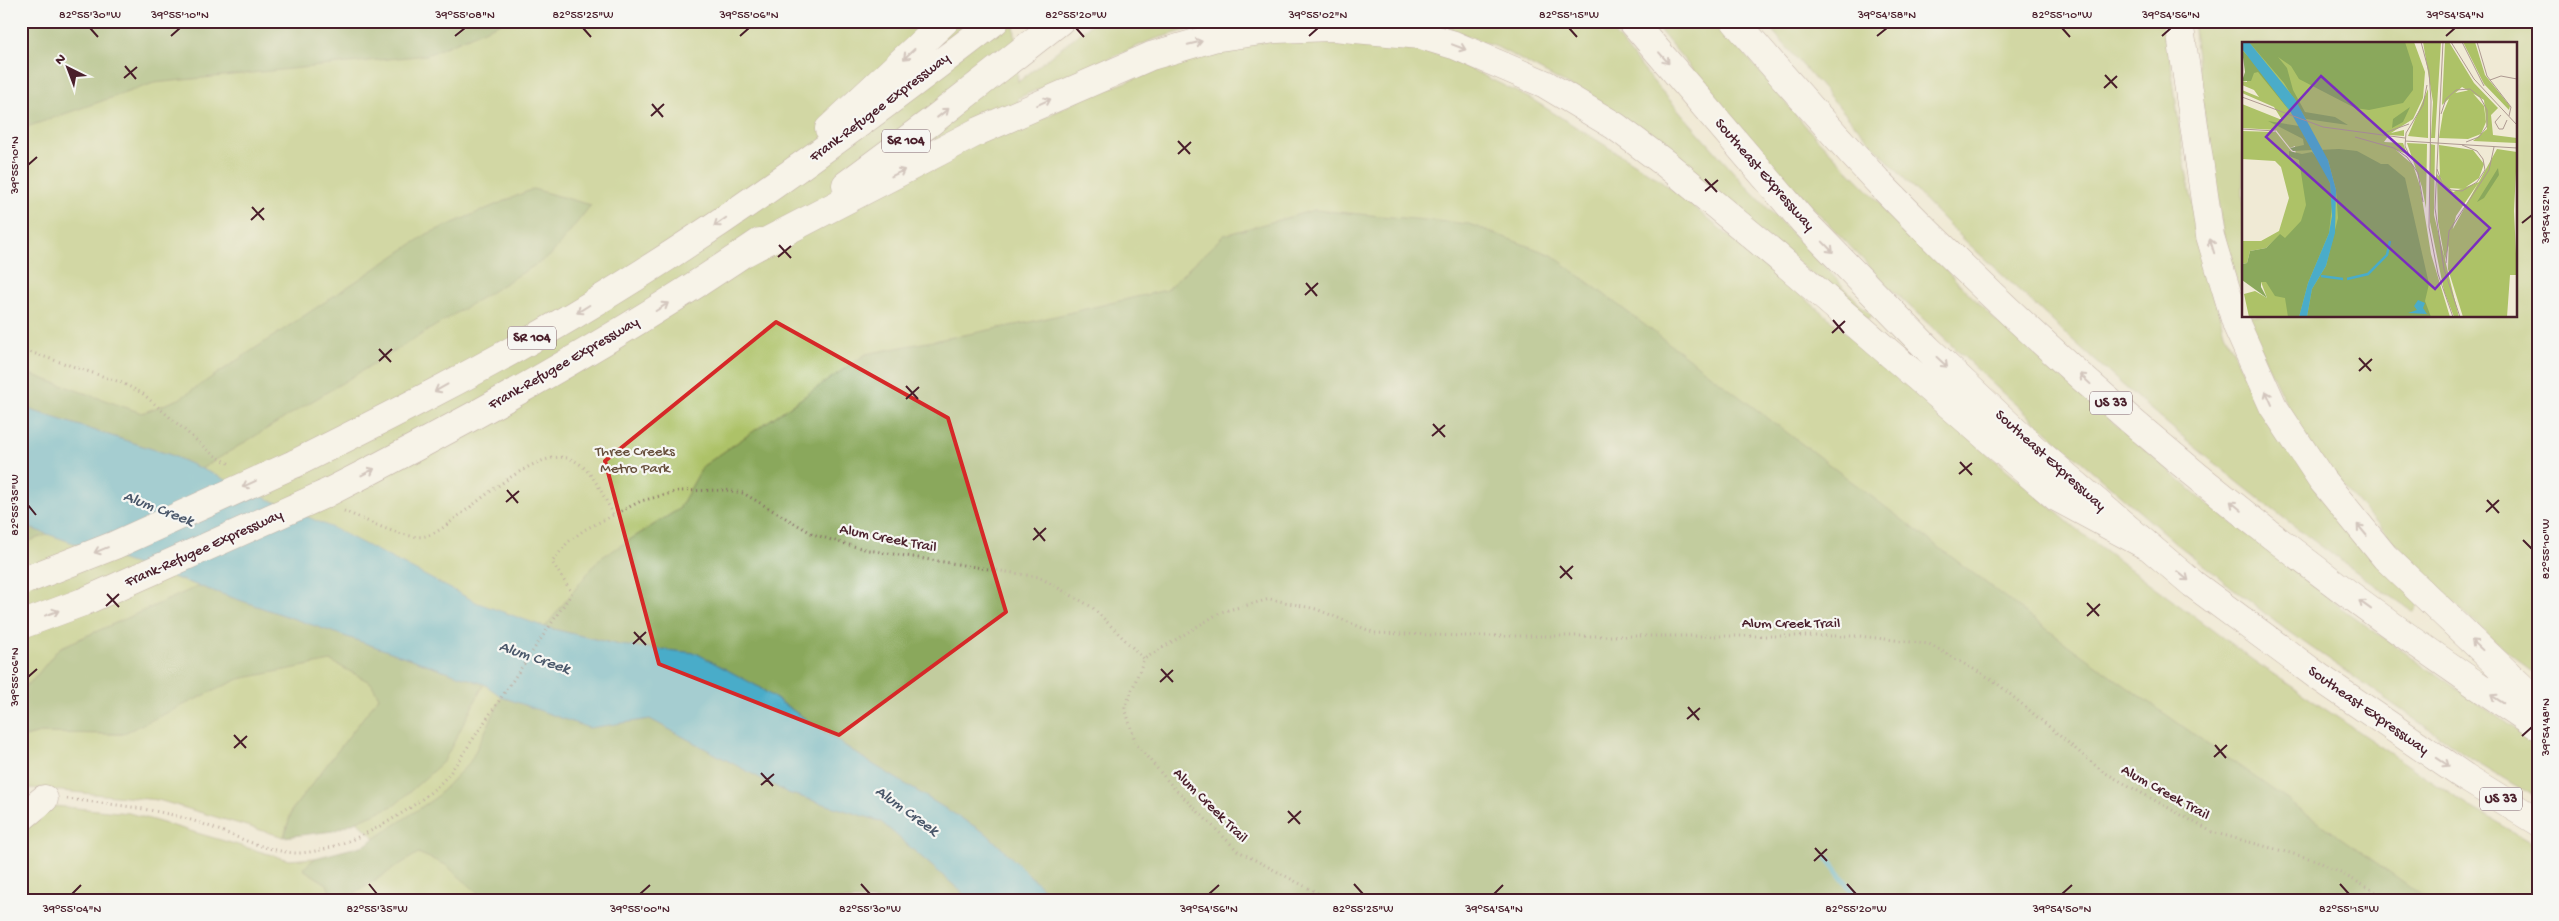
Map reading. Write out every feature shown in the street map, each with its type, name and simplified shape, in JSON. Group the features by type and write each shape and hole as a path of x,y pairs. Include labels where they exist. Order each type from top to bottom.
{"main road":[{"path":"760,194 945,21"},
{"name":"Frank-Refugee Expressway","path":"24,581 115,545 294,464 399,412 574,315 714,227 844,137 995,21"},
{"name":"Frank-Refugee Expressway","path":"21,625 83,602 325,494 430,441 597,347 746,252 841,188 932,122 1060,21"},
{"path":"1385,21 1454,45 1545,84 1615,126 1666,164 1777,256 2056,497 2145,545"},
{"name":"Southeast Expressway","path":"1632,21 1803,221 1928,350 2034,448 2145,545 2193,584 2319,677 2465,777 2538,822"},
{"name":"US 33","path":"1735,21 1806,104 1886,190 1985,288 2103,396 2266,531 2476,686 2538,726"},
{"path":"2179,21 2210,236 2236,326 2272,406 2322,480 2385,557 2538,703"},
{"path":"746,252 979,131 1152,56 1213,38 1276,29 1333,27 1421,35"},
{"path":"21,818 44,799"}],"path":[{"name":"Alum Creek Trail","path":"44,799 113,804 164,812 265,846 295,852 321,849 360,838 441,783 460,757 572,593 552,562 568,542 584,530 641,501 679,491 708,489 743,493 813,534 868,550 1039,577 1092,607 1144,659"},
{"name":"Alum Creek Trail","path":"1332,900 1238,851 1173,787 1136,744 1125,708 1144,659 1221,612 1270,599 1316,609 1375,633 1463,636 1859,636 1929,644 1993,680 2102,771 2212,832 2316,860 2378,893 2386,900"}],"highlighted area":[{"path":"776,322 948,418 1006,612 839,735 659,664 605,461"}],"green space":[{"name":"Three Creeks Metro Park","path":"21,21 1014,21 1018,82 1095,21 1218,21 1152,40 1018,98 1020,130 1081,99 1188,59 1264,41 1371,42 1442,55 1533,100 1659,179 1824,314 2075,528 2254,661 2467,805 2538,846 2538,900 344,900 401,863 315,781 292,810 284,837 158,800 29,788 21,795 21,738 40,733 122,734 33,680 21,689"},
{"path":"21,21 505,21 427,55 154,83 21,129"},
{"path":"1428,21 1604,21 1652,80 1744,184 1872,316 1868,320 1598,101 1497,47"},
{"path":"1652,21 1717,21 1809,130 1990,315 2199,497 2348,613 2515,729 2538,742 2538,799 2478,763 2286,630 2177,544 2008,398 1890,288 1762,154"},
{"path":"1764,21 2165,21 2183,155 2202,252 2224,332 2265,418 2418,604 2414,612 2266,504 2126,388 1945,221 1876,148"},
{"path":"2193,21 2538,21 2538,675 2475,623 2436,586 2332,473 2315,451 2289,409 2247,318 2516,318 2516,42 2242,42 2242,300 2223,234 2201,95"},
{"path":"533,189 591,205 550,256 201,469 171,455 21,407 21,371 142,413 179,399 427,234"},
{"path":"1315,210 1469,224 1552,255 2076,651 2429,900 1055,900 987,834 866,760 757,686 619,645 545,627 599,559 679,509 703,466 866,354 1030,322 1166,290 1224,235"},
{"path":"21,525 49,534 21,544"},
{"path":"199,586 484,684 444,761 395,805 333,831 284,837 292,810 379,697 371,683 331,661 239,679 122,734 40,733 21,738 21,689 33,680 59,648"},
{"path":"502,697 589,727 650,719 788,793 880,821 971,900 486,900 446,865 418,853 344,900 333,900 327,884 303,869 315,858 365,845 435,798 470,762"},
{"path":"55,806 129,813 289,860 315,858 303,869 327,884 333,900 21,900 21,833"}],"water":[{"name":"Alum Creek","path":"21,407 171,455 339,531 478,603 545,627 619,645 696,653 757,686 866,760 987,834 1055,900 971,900 880,821 788,793 650,719 589,728 502,697 484,684 21,525"}],"waterway":[{"path":"1827,858 1859,900"}]}
